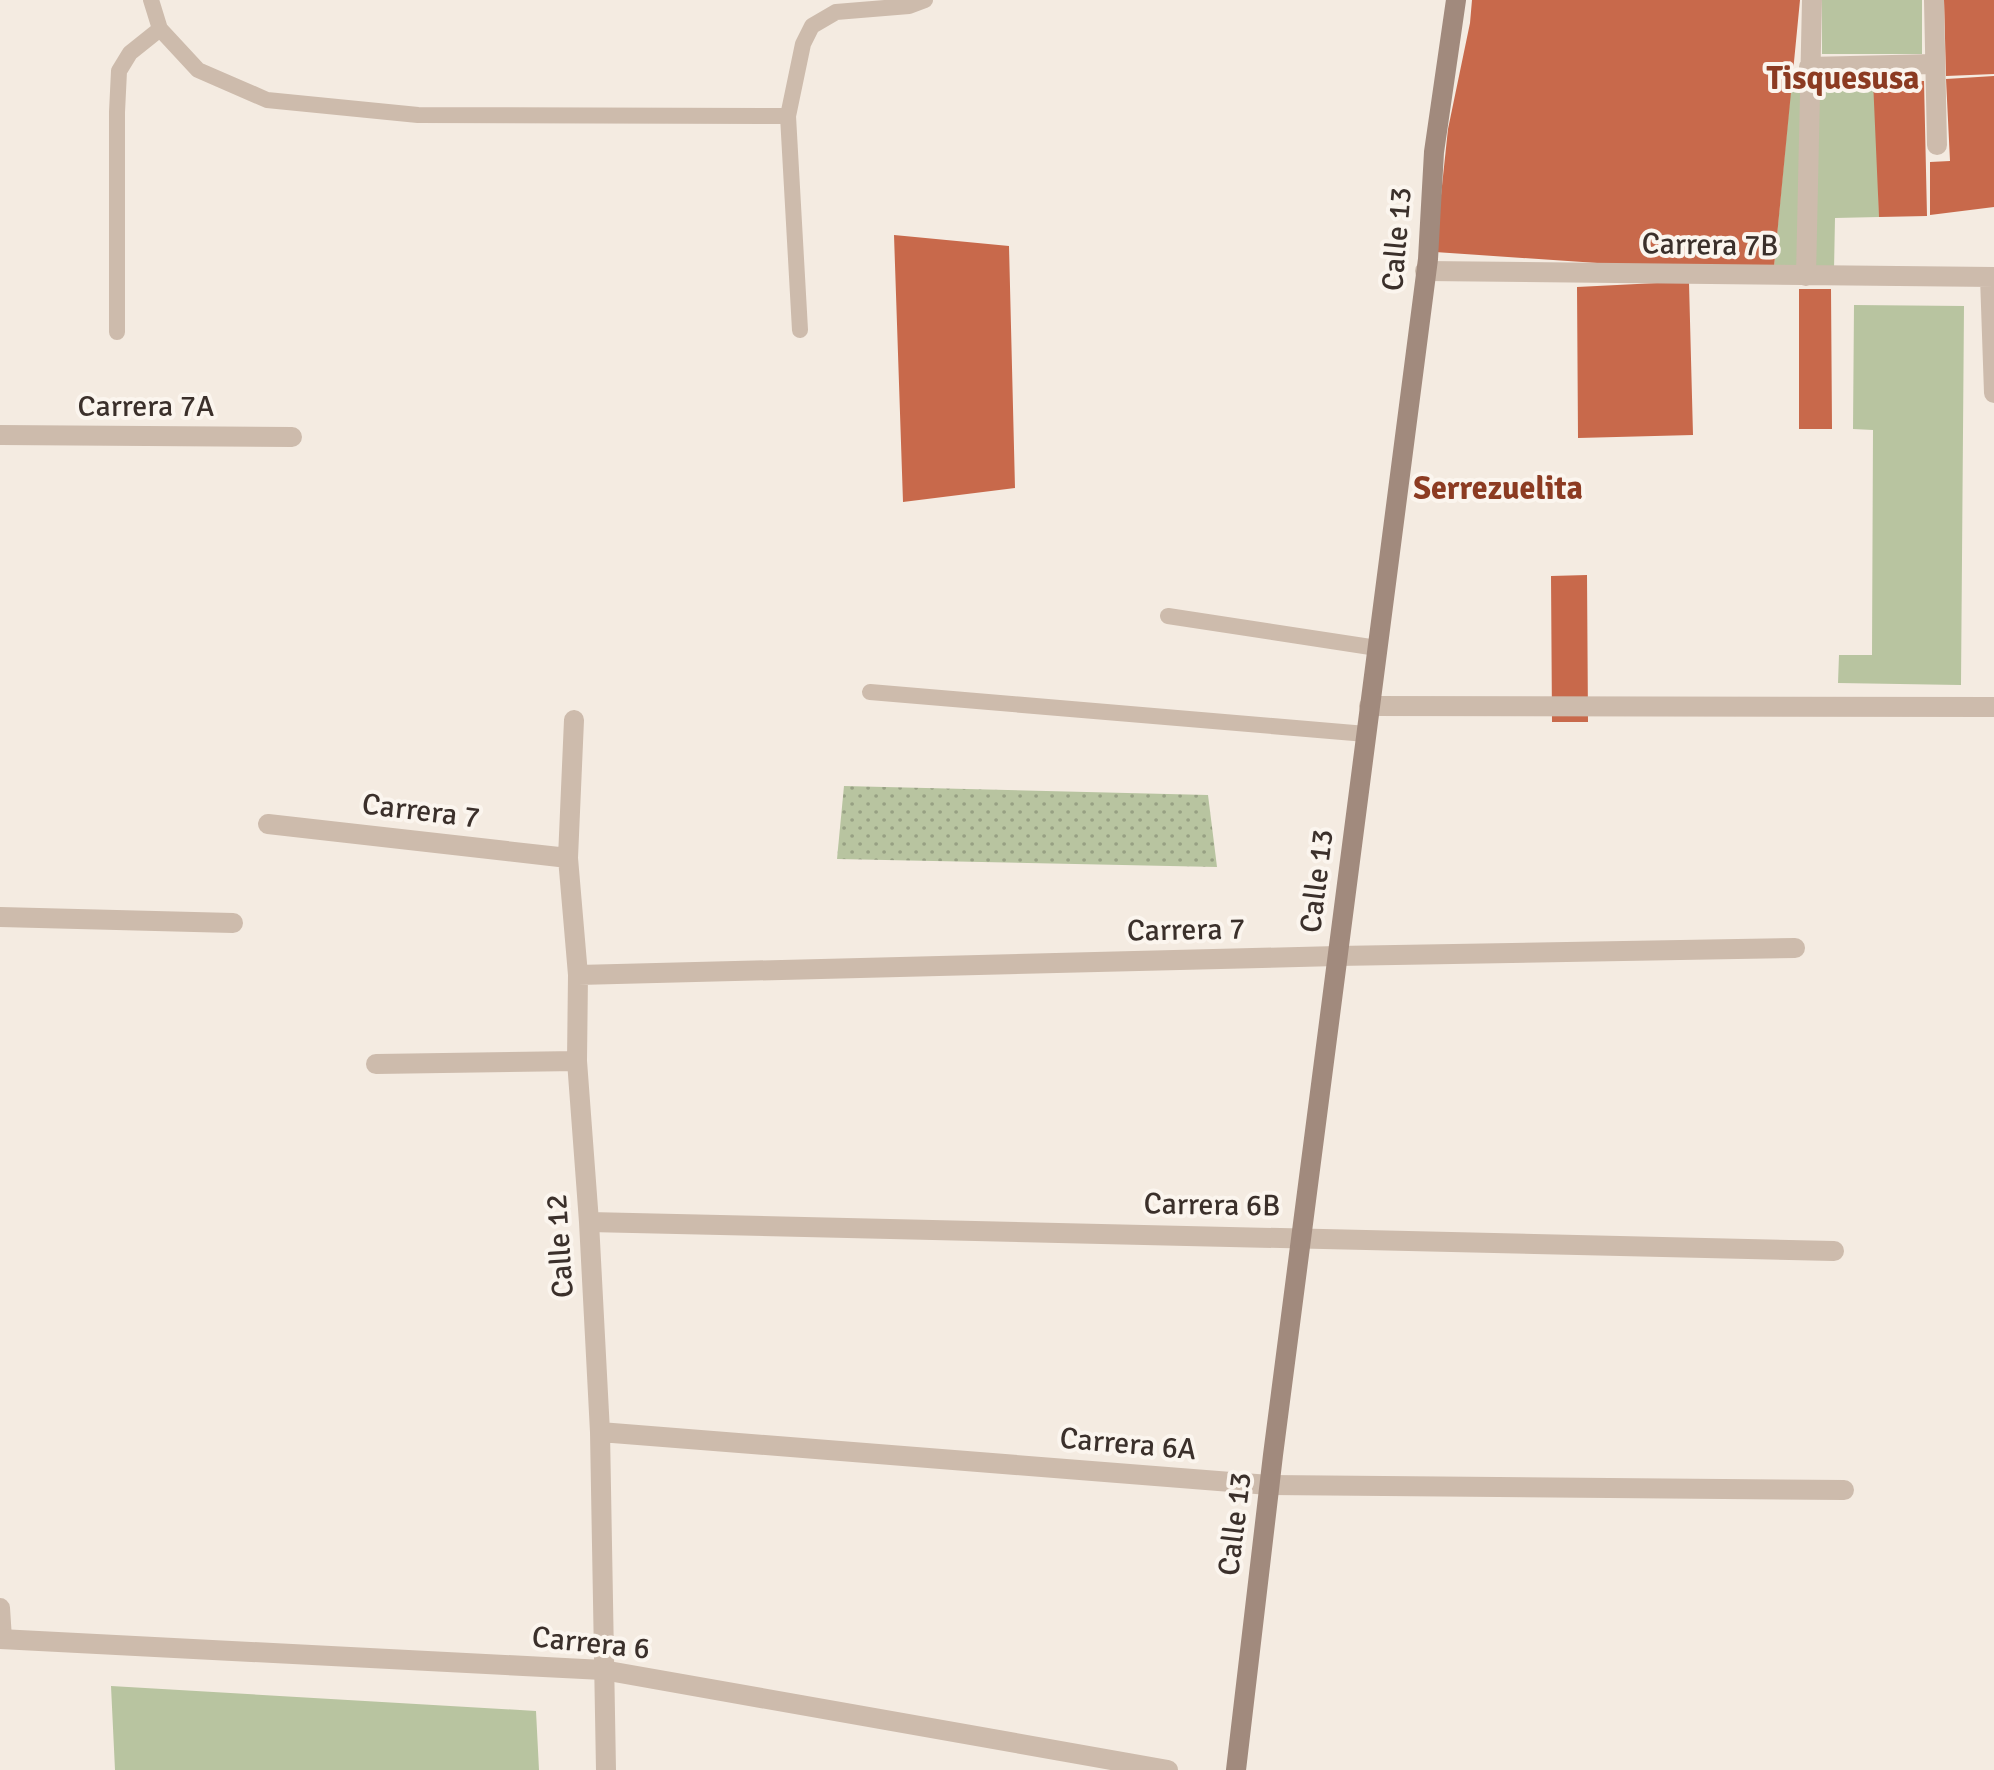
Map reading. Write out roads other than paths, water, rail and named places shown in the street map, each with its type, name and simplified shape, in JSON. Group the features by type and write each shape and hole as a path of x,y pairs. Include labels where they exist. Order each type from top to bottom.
{"main road":[{"name":"Calle 13","path":"1236,1770 1269,1485 1425,271 1434,152 1456,0"}],"street":[{"path":"1806,276 1812,0"},
{"path":"1934,0 1937,145"},
{"path":"1809,67 1934,64"},
{"name":"Carrera 7B","path":"1425,271 1992,277"},
{"path":"1992,277 1994,393"},
{"name":"Carrera 7A","path":"0,435 292,437"},
{"path":"1369,706 1994,707"},
{"name":"Calle 12","path":"574,720 568,858 578,975 577,1061 600,1432 606,1770"},
{"name":"Carrera 7","path":"268,824 568,858"},
{"path":"0,917 233,923"},
{"name":"Carrera 7","path":"578,975 1795,948"},
{"path":"376,1064 577,1061"},
{"name":"Carrera 6B","path":"589,1222 1834,1251"},
{"name":"Carrera 6A","path":"600,1432 1269,1485 1844,1490"},
{"path":"0,1608 1,1639"},
{"name":"Carrera 6","path":"1,1639 603,1670 1168,1770"}],"lane":[{"path":"151,0 160,29 198,70 267,100 418,115 788,116"},
{"path":"800,330 788,116 803,44 812,26 836,12 909,6 925,0"},
{"path":"117,332 119,71 130,53 160,29"},
{"path":"1168,616 1377,648"},
{"path":"870,692 1366,734"}],"district":[{"name":"Tisquesusa","path":"1843,78"},
{"name":"Serrezuelita","path":"1498,488"}]}
